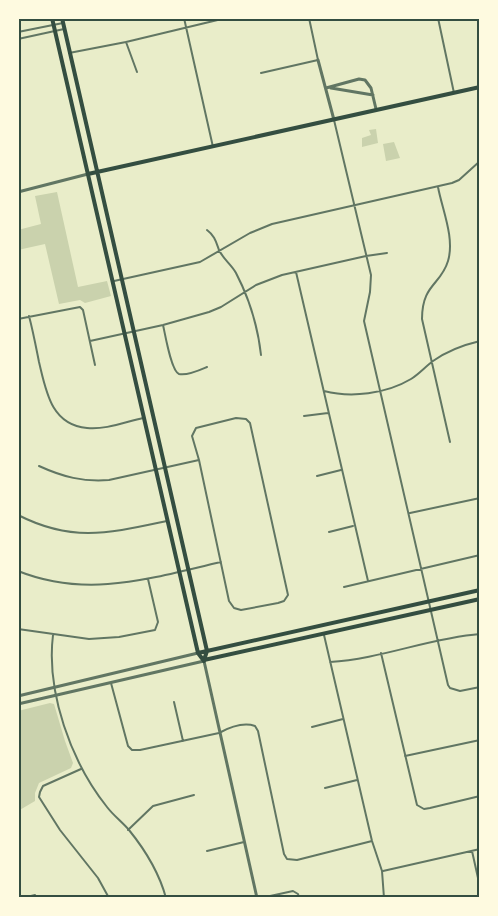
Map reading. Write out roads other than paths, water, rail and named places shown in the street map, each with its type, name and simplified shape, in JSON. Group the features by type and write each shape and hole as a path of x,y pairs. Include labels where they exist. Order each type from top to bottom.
{"main road":[{"path":"52,18 198,653 204,661"},
{"path":"62,20 207,651 204,661"},
{"path":"88,174 480,87"},
{"path":"76,121 85,119"},
{"path":"198,653 480,590"},
{"path":"204,661 480,599"}],"street":[{"path":"184,18 213,147"},
{"path":"69,53 226,18"},
{"path":"309,18 371,275 364,321 448,685 460,691 480,687"},
{"path":"438,18 454,93"},
{"path":"18,33 54,25 62,20"},
{"path":"18,39 64,29"},
{"path":"126,42 137,72"},
{"path":"261,73 318,60"},
{"path":"327,88 362,79 369,83 376,110"},
{"path":"327,88 373,95"},
{"path":"113,282 194,264 257,229 438,187 459,180 478,166 480,161"},
{"path":"18,192 88,174"},
{"path":"438,187 450,253 444,271 431,286 423,301 422,319 450,442"},
{"path":"207,230 218,244 219,251 235,272 245,291 261,355"},
{"path":"90,340 163,325 221,307 269,279 387,253"},
{"path":"296,272 368,581"},
{"path":"18,319 76,306 83,310 94,365"},
{"path":"29,316 46,394 60,416 77,426 87,428 143,418"},
{"path":"163,325 172,364 177,372 189,373 207,367"},
{"path":"324,391 348,394 396,386 411,379 452,350 480,341"},
{"path":"304,416 328,413"},
{"path":"244,418 250,423 288,595 284,601 241,610 234,608 230,601 221,562 192,434 200,426 244,418"},
{"path":"39,466 65,477 85,481 109,480 199,460"},
{"path":"317,476 341,470"},
{"path":"410,513 480,498"},
{"path":"18,515 42,526 80,534 112,533 167,521"},
{"path":"329,532 354,526"},
{"path":"344,587 480,555"},
{"path":"18,572 52,582 73,585 116,585 221,562"},
{"path":"18,629 89,639 150,632 158,625 148,579"},
{"path":"324,633 357,780 382,871 384,898"},
{"path":"330,662 438,640 480,634"},
{"path":"53,635 51,665 71,744 82,769 108,809 149,857 160,877 166,898"},
{"path":"18,696 198,653"},
{"path":"381,653 415,802 419,807 430,808 480,796"},
{"path":"18,704 204,661 244,842 259,898 293,891 298,894 299,898"},
{"path":"111,683 128,746 136,751 219,733 228,728 249,724 255,726 287,859 297,860 372,841"},
{"path":"174,702 183,741"},
{"path":"312,727 343,719"},
{"path":"405,756 480,740"},
{"path":"82,769 44,786 40,792 41,802 98,878 109,898"},
{"path":"325,788 357,780"},
{"path":"128,830 153,806 194,795"},
{"path":"207,851 244,842"},
{"path":"382,871 480,849"},
{"path":"472,851 480,887"},
{"path":"23,898 35,895"}]}
